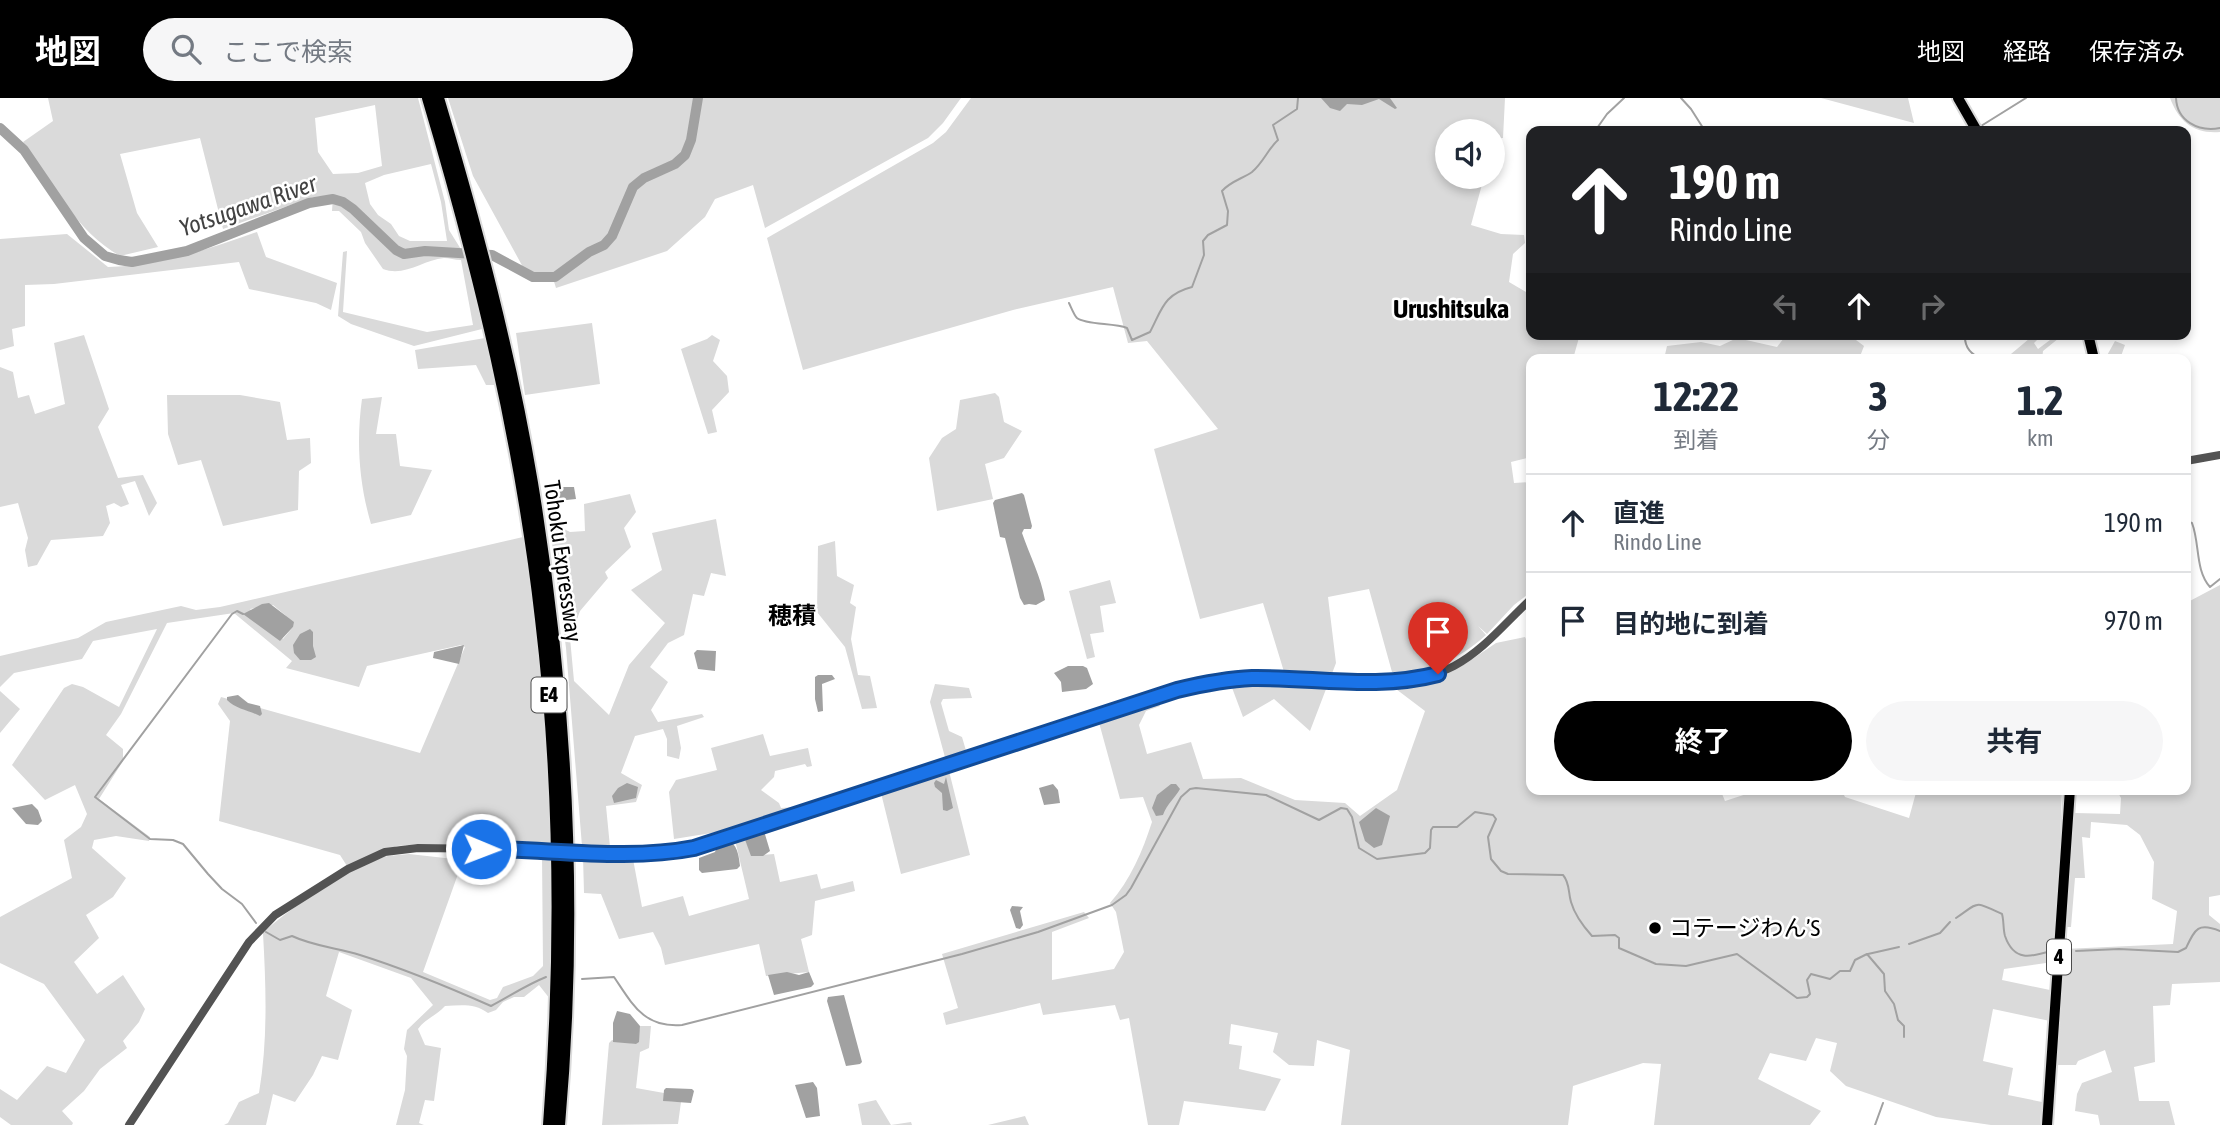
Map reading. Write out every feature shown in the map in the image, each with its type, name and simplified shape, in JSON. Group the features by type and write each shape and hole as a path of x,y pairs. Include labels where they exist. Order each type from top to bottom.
{"highway":[{"name":"Tohoku Expressway","path":"428,98 474,240"},
{"name":"Tohoku Expressway","path":"438,98 512,381 546,577 559,699 565,793 568,928 566,1027 559,1125"},
{"path":"1958,98 1974,126"},
{"name":"Tohoku Expressway","path":"482,271 522,484 550,700 556,806 558,927 556,1026 549,1125"},
{"name":"4","path":"2047,1125 2070,795"}],"street":[{"path":"2191,460 2220,455"},
{"path":"128,1125 249,943 275,915 348,869 385,852 418,848 643,853 694,848 1177,690 1211,682 1250,678 1397,681 1438,674 1471,656 1526,604"}],"shaded area":[{"path":"48,98 418,98 445,202 449,230 467,259 482,329 414,346 351,324 338,316 343,252 347,251 343,312 427,332 473,325 461,260 444,258 406,270 383,269 365,243 361,232 339,211 332,211 333,196 313,197 223,229 200,138 120,154 137,213 158,247 120,256 104,246 78,220 23,142 53,121","holes":["375,105 382,166 358,173 333,174 318,152 315,118","431,164 447,241 410,241 399,236 391,224 378,215 370,204 365,183 384,175"]},
{"path":"448,98 961,98 928,138 765,228 753,185 715,199 705,217 667,251 556,288 551,272 538,273 524,269 473,176"},
{"path":"971,98 1505,98 1504,119 1435,119 1435,189 1481,189 1471,225 1501,234 1524,235 1525,243 1513,254 1509,282 1526,292 1526,340 1578,340 1574,354 1526,354 1526,458 1511,462 1514,483 1526,482 1526,596 1487,634 1478,626 1486,635 1465,652 1431,667 1392,672 1369,589 1328,597 1336,663 1310,731 1274,699 1243,717 1231,685 1285,683 1285,675 1263,603 1200,619 1154,449 1218,429 1147,341 1128,343 1113,287 1013,310 803,370 767,238 933,143 946,132"},
{"path":"1321,98 1390,98 1397,108 1379,99 1362,105 1347,104 1340,111 1330,108"},
{"path":"1821,98 1908,98 1914,123"},
{"path":"2170,98 2220,98 2220,132 2202,131 2189,125 2178,114"},
{"path":"257,232 266,257 337,283 331,310 316,303 249,289 239,262 54,284 25,285 25,326 12,329 14,346 0,350 0,239 67,234 108,267 165,260"},
{"path":"592,323 600,384 525,395 516,333"},
{"path":"84,335 109,409 98,427 118,478 143,475 157,503 149,516 135,481 121,485 129,504 121,507 114,503 106,506 110,523 103,536 51,540 37,565 28,567 25,550 28,538 18,503 0,507 0,367 13,372 18,398 29,395 35,414 65,404 54,343"},
{"path":"712,335 720,340 713,361 727,376 729,392 712,410 717,432 708,434 681,349"},
{"path":"485,338 496,385 486,385 476,365 418,369 415,350"},
{"path":"1733,340 1777,347 1782,340 1856,340 1864,346 1861,354 1665,354 1667,346 1701,342 1720,346"},
{"path":"2028,340 2037,340 2034,343 2038,349 2050,340 2057,340 2043,354 2011,354"},
{"path":"2115,341 2125,345 2122,354 2108,354"},
{"path":"995,393 999,397 1004,422 1022,431 1004,458 985,464 993,499 937,511 929,458 942,438 956,429 960,400"},
{"path":"167,395 240,395 280,402 287,440 310,438 311,463 299,471 298,510 223,526 201,460 178,465 168,434"},
{"path":"382,397 376,434 396,434 400,466 432,470 411,515 371,524 361,478 360,415 362,399"},
{"path":"574,487 576,499 557,501 552,489"},
{"path":"1022,493 1032,526 1031,529 1024,529 1022,533 1045,600 1036,605 1024,605 1020,598 1005,538 1000,537 993,503 995,500"},
{"path":"630,494 636,512 624,528 631,547 605,572 608,578 580,611 570,638 574,681 609,715 629,665 665,623 631,590 662,570 652,533 716,519 726,576 711,573 704,596 693,594 684,635 668,643 650,667 668,682 651,710 658,722 702,714 704,717 677,726 681,748 679,759 667,756 667,739 663,729 635,736 621,773 642,785 636,802 606,806 610,847 582,846 566,648 550,528 556,525 570,532 585,531 584,504"},
{"path":"523,537 540,653 550,847 420,844 397,846 347,866 340,855 219,821 230,721 218,704 221,697 420,753 465,647 461,645 367,666 359,687 286,668 292,661 234,613 167,623 121,714 106,735 123,749 123,761 99,799 150,837 149,841 116,836 94,840 92,848 126,878 113,897 86,915 99,938 74,962 97,994 123,975 145,1009 139,1022 123,1041 127,1048 100,1069 84,1091 62,1111 72,1125 11,1125 0,1117 0,1089 17,1100 47,1066 66,1073 85,1040 44,984 0,963 0,917 72,878 64,840 81,827 87,814 75,785 45,800 12,765 64,688 72,684 83,687 119,707 157,629 93,641 82,659 14,673 0,687 0,656 78,638 106,622 181,606 196,610 220,607","holes":["273,605 285,615 293,627 283,639 250,609"]},
{"path":"835,541 837,576 854,585 850,603 856,607 851,639 858,675 870,676 877,708 862,709 845,647 817,612 818,546"},
{"path":"1110,580 1116,603 1100,606 1104,632 1090,634 1095,657 1087,659 1069,591"},
{"path":"2220,585 2220,895 2209,897 2209,915 2220,924 2220,982 2172,984 2170,1005 2153,1006 2155,1062 2134,1067 2139,1101 2169,1101 2175,1125 2100,1125 2098,1115 2075,1111 2077,1094 2082,1083 2112,1072 2105,1050 2078,1061 2076,1065 2055,1065 2064,949 2173,944 2177,911 2152,899 2154,862 2140,835 2127,825 2091,822 2090,838 2082,837 2085,878 2075,878 2071,927 2064,927 2074,813 2120,814 2119,795 2191,795 2191,600"},
{"path":"269,603 294,622 293,627 280,641 243,614"},
{"path":"310,629 313,632 316,657 300,660 294,653 293,645 300,634"},
{"path":"1525,637 1526,639 1526,795 1722,795 1725,801 1744,795 1844,795 1909,818 1915,795 2062,795 2057,927 2053,962 2004,969 2002,980 2050,990 2050,1021 1993,1009 1983,1061 2013,1068 2008,1095 2042,1102 2040,1125 1991,1125 1936,1117 1846,1086 1830,1071 1837,1043 1816,1038 1806,1061 1770,1053 1758,1079 1821,1111 1810,1125 1654,1125 1661,1064 1643,1063 1573,1086 1568,1125 1341,1125 1350,1050 1317,1040 1314,1066 1289,1065 1273,1052 1278,1033 1231,1024 1229,1044 1242,1046 1239,1069 1281,1079 1265,1111 1184,1101 1179,1125 1148,1125 1129,1018 1120,1020 1115,1005 1043,1015 1040,1003 946,1025 943,1013 958,1008 942,954 1084,912 1089,918 1052,932 1052,980 1114,969 1124,952 1116,912 1110,903 1135,865 1152,822 1143,797 1120,799 1098,719 1158,701 1160,706 1146,711 1139,725 1147,754 1191,742 1203,779 1241,778 1295,800 1345,803 1360,816 1397,790 1425,711 1392,686 1432,680 1465,664 1496,643"},
{"path":"464,645 459,664 433,658 434,652"},
{"path":"697,650 716,651 715,671 698,669 694,653"},
{"path":"1068,666 1087,668 1093,684 1086,689 1062,692 1061,682 1054,673"},
{"path":"832,675 835,679 822,684 823,711 818,712 815,677"},
{"path":"935,684 969,688 972,698 943,699 941,703 949,731 962,737 967,754 946,761 930,702"},
{"path":"0,691 20,709 0,733"},
{"path":"238,695 248,703 260,706 262,714 260,716 242,709 227,700 227,697"},
{"path":"763,734 770,756 808,748 812,766 807,767 805,764 775,771 774,777 761,790 779,803 781,808 809,806 730,830 674,839 669,792 676,780 717,770 711,748"},
{"path":"949,771 970,855 901,874 881,793"},
{"path":"946,777 953,808 947,811 943,810 942,793 934,783 936,780 944,784"},
{"path":"627,783 638,787 636,798 614,803 612,796 618,788"},
{"path":"1053,784 1058,790 1060,803 1044,805 1039,788"},
{"path":"1171,784 1176,784 1180,789 1163,815 1156,816 1152,808 1157,795"},
{"path":"32,804 38,810 42,821 38,825 26,824 12,808"},
{"path":"1376,808 1390,816 1382,845 1374,848 1365,841 1359,822"},
{"path":"764,831 770,851 763,856 751,856 744,837"},
{"path":"744,837 752,856 774,854 780,882 817,874 821,889 853,881 855,891 815,901 812,935 801,939 809,972 766,976 759,944 665,965 653,932 619,939 601,894 584,893 583,856 633,859 642,907 683,896 689,916 749,899 735,840"},
{"path":"731,842 739,856 740,866 737,869 702,873 699,870 699,858"},
{"path":"409,854 463,860 423,972 490,1000 497,998 503,987 533,976 543,966 542,855 551,856 553,927 550,999 539,985 524,997 514,997 488,1013 473,1006 445,1006 424,1022 418,1029 425,1045 441,1048 434,1101 425,1100 419,1123 424,1125 396,1125 405,1090 407,1056 404,1049 407,1030 433,1005 411,978 339,952 326,996 352,1010 338,1060 322,1056 295,1102 273,1094 266,1125 224,1125 228,1123 239,1102 259,1093 265,1033 263,933 305,900 358,868 388,856"},
{"path":"1012,906 1023,907 1020,911 1023,925 1020,929 1016,928 1010,910"},
{"path":"787,972 799,975 809,972 814,984 774,995 768,975"},
{"path":"844,995 862,1062 846,1066 827,1001 828,997"},
{"path":"617,1011 630,1014 640,1026 639,1042 636,1044 613,1042 613,1023"},
{"path":"640,1026 651,1026 649,1048 640,1052 636,1088 664,1093 664,1101 681,1102 678,1124 602,1125 609,1043 612,1040 636,1044"},
{"path":"813,1082 817,1088 820,1116 806,1118 795,1085"},
{"path":"666,1088 692,1089 694,1091 691,1103 663,1101"},
{"path":"876,1100 891,1125 862,1125 858,1104"},
{"path":"1025,1116 1029,1125 988,1125"},
{"path":"911,1122 912,1125 891,1125"}],"waterway":[{"name":"Yotsugawa River","path":"0,128 24,150 84,238 105,256 119,260 132,262 187,251 309,203 333,199 353,209 396,250 404,254 425,251 492,255 533,277 555,277 589,252 604,245 612,236 633,187 644,178 675,164 685,155 691,140 698,98"},
{"path":"1069,303 1077,318 1127,328 1132,340 1150,332 1170,298 1192,287 1204,255 1203,241 1208,235 1227,225 1228,211 1222,191 1252,172 1259,164 1278,140 1273,125 1297,109 1298,98"},
{"path":"1599,126 1624,98"},
{"path":"1681,98 1702,126"},
{"path":"1981,126 2026,98"},
{"path":"2176,98 2180,113 2190,123 2204,128 2220,128"},
{"path":"1966,340 1969,350 1974,354"},
{"path":"2191,523 2205,580 2210,587 2220,579"},
{"path":"243,614 237,611 232,614 95,797 150,839 173,840 183,844 222,889 242,904 256,923"},
{"path":"582,979 614,977 634,1005 649,1019 658,1023 682,1025 1038,932 1112,905 1126,895 1181,797 1190,789 1196,788 1266,795 1319,820 1341,808 1347,809 1352,817 1359,848 1377,859 1425,853 1430,848 1433,827 1457,827 1475,812 1493,815 1496,819 1488,837 1491,859 1501,871 1508,874 1563,875 1575,912 1592,936 1615,935 1619,938 1619,948 1656,964 1686,966 1737,954 1797,998 1810,994 1807,980 1811,974 1830,979 1840,971 1850,971 1855,960 1867,954 1884,974 1885,991 1894,1004 1898,1020 1904,1026 1904,1037"},
{"path":"1956,918 1973,906 1986,906 2002,914 2005,936 2018,954 2030,956 2051,951"},
{"path":"1909,944 1940,933 1950,922"},
{"path":"2076,951 2119,949 2178,952 2186,948 2198,929 2207,927 2220,931"},
{"path":"266,932 280,940 292,936 377,960 491,1006 546,977"},
{"path":"1868,954 1899,947"},
{"path":"1875,1125 1883,1103"}],"place":[{"name":"コテージわん’S","path":"1655,928"}],"district":[{"name":"Urushitsuka","path":"1451,309"},
{"name":"穂積","path":"792,616"}],"route":[{"path":"481,849 656,853 694,848 1177,690 1211,682 1250,678 1397,681 1438,674"}]}
